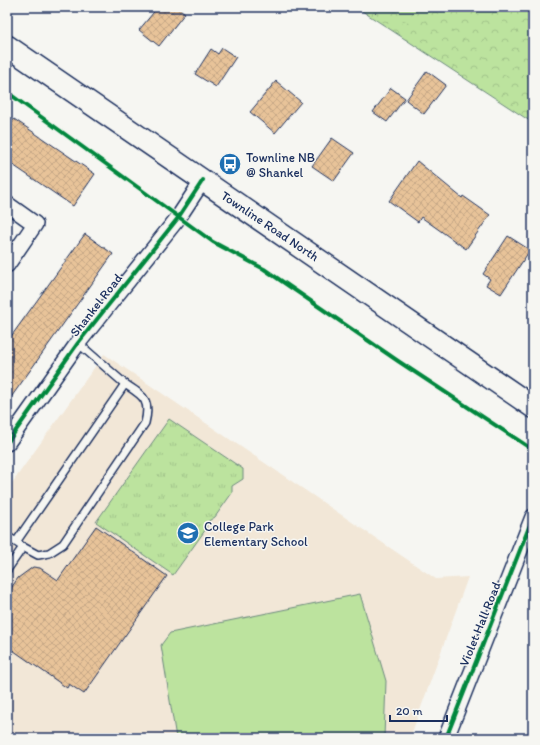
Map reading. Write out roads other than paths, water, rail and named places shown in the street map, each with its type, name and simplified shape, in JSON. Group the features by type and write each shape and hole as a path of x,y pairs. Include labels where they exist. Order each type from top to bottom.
{"main road":[{"name":"Townline Road North","path":"7,46 533,407"}],"street":[{"name":"Shankel Road","path":"7,443 78,343 178,218 203,180"},
{"path":"7,204 35,224 7,265"},
{"name":"Violet Hall Road","path":"446,738 533,517"}],"lane":[{"path":"7,536 38,555 49,553 63,544 145,423 148,411 144,397 125,384 78,343"},
{"path":"16,542 125,384"},
{"path":"7,570 23,547"}],"place":[{"name":"Townline NB @ Shankel","path":"230,164"},
{"name":"College Park Elementary School","path":"188,533"}]}
